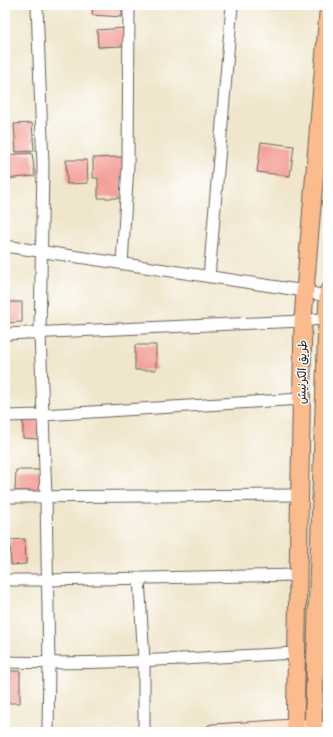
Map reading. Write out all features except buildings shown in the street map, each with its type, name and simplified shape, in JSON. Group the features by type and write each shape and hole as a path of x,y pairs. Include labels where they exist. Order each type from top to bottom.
{"main road":[{"name":"طريق الكرنيش","path":"295,730 304,291 328,13"},
{"name":"طريق الكرنيش","path":"318,730 328,292"}],"street":[{"path":"37,5 43,166 40,333 46,497 49,664 48,732"},
{"path":"122,264 128,165 129,5"},
{"path":"209,277 232,5"},
{"path":"5,246 304,291 328,296"},
{"path":"5,334 303,321 327,318"},
{"path":"5,416 301,399"},
{"path":"5,497 299,495"},
{"path":"5,580 298,575"},
{"path":"139,578 144,661 144,732"},
{"path":"5,662 49,664 144,661 296,653"},
{"path":"213,732 318,730"}]}
